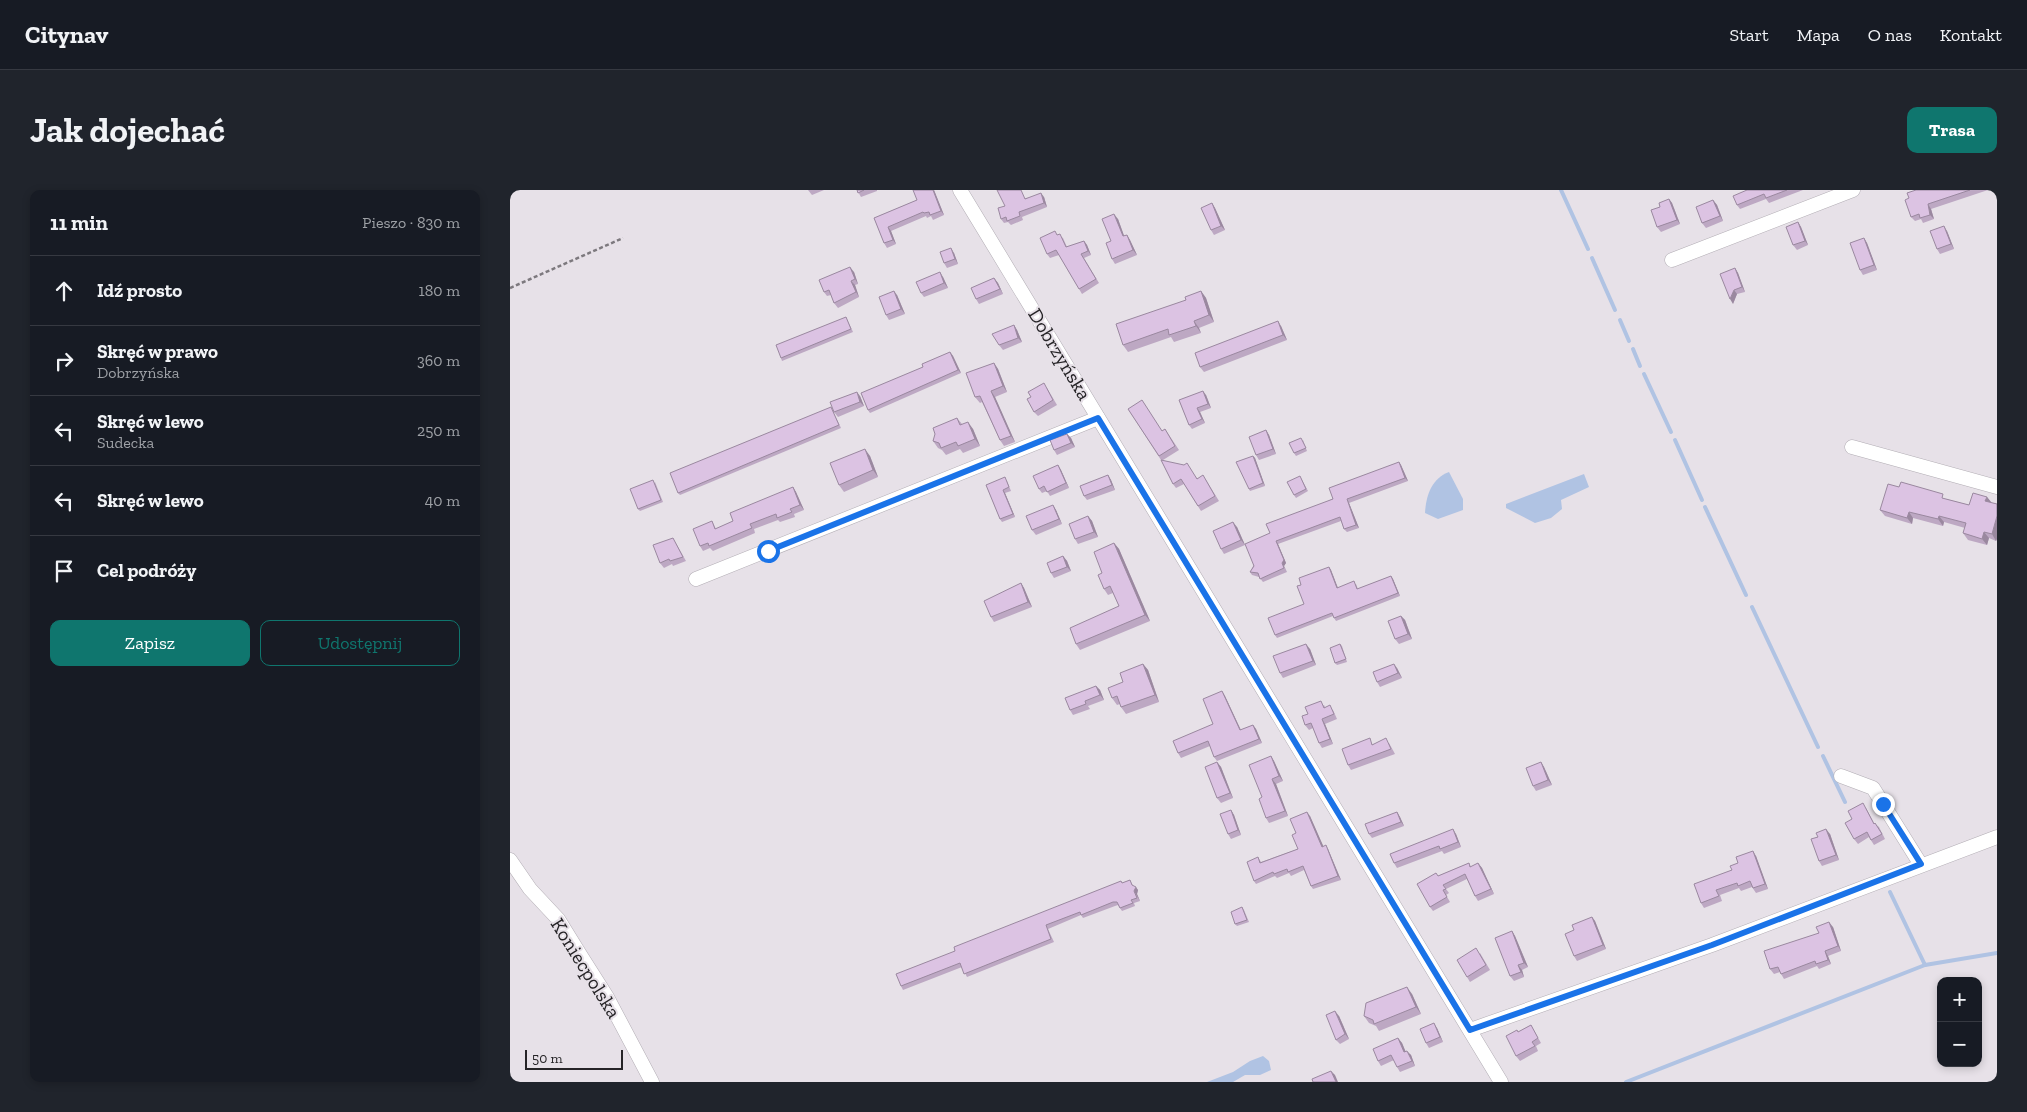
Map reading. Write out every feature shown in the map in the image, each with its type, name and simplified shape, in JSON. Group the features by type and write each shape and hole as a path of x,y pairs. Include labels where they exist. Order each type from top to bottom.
{"street":[{"name":"Dobrzyńska","path":"960,190 1501,1082"},
{"path":"1672,260 1853,190"},
{"path":"696,579 1098,418"},
{"path":"1852,447 1997,487"},
{"path":"1841,776 1873,788 1921,864"},
{"path":"1470,1030 1712,945 1997,836"},
{"name":"Koniecpolska","path":"510,860 530,889 558,920 607,997 652,1082"}],"path":[{"path":"510,288 623,238"}],"water":[{"path":"1449,472 1463,499 1463,510 1438,519 1425,513 1428,494 1438,479"},
{"path":"1584,474 1589,487 1561,500 1562,509 1551,518 1535,523 1506,508 1506,504"},
{"path":"1263,1056 1269,1061 1271,1070 1260,1075 1245,1075 1233,1082 1207,1082 1233,1072 1250,1061"}],"building":[{"path":"913,190 933,190 941,211 930,215 929,212 923,212 888,227 893,240 884,243 874,218 917,200"},
{"path":"997,190 1021,190 1025,199 1041,193 1044,203 1019,212 1020,216 1007,221 1006,217 1001,219 998,208 1005,206"},
{"path":"1747,190 1787,190 1766,198 1764,194 1737,205 1733,196"},
{"path":"1916,190 1970,190 1928,204 1930,215 1920,218 1919,214 1911,217 1905,200 1909,198 1907,193"},
{"path":"1669,199 1677,220 1657,227 1651,210 1660,207 1659,203"},
{"path":"1713,200 1720,216 1702,223 1696,207"},
{"path":"1212,203 1221,226 1211,230 1201,208"},
{"path":"1114,214 1123,236 1127,235 1133,250 1112,259 1106,243 1111,241 1102,219"},
{"path":"1798,222 1805,241 1793,245 1786,227"},
{"path":"1944,226 1951,244 1937,249 1930,231"},
{"path":"1055,231 1057,235 1060,234 1066,247 1084,241 1088,251 1081,254 1096,279 1079,289 1056,250 1047,254 1040,238"},
{"path":"1864,238 1874,265 1860,270 1850,243"},
{"path":"951,248 955,259 944,263 940,252"},
{"path":"850,267 855,279 851,281 856,292 834,303 829,290 824,292 819,280"},
{"path":"1735,268 1742,287 1734,290 1730,299 1720,274"},
{"path":"940,272 944,283 921,293 916,282"},
{"path":"994,278 1000,289 976,299 971,288"},
{"path":"894,291 901,309 886,315 879,297"},
{"path":"1201,291 1209,315 1194,321 1196,326 1169,335 1168,329 1123,345 1116,324 1186,300 1185,297"},
{"path":"846,317 851,329 781,358 776,345"},
{"path":"1278,321 1283,335 1200,367 1195,353"},
{"path":"1014,325 1018,338 999,345 992,334"},
{"path":"950,352 958,370 868,410 861,393 923,367 922,364"},
{"path":"994,363 1003,386 991,391 1011,436 1000,440 980,396 975,397 966,373"},
{"path":"1044,383 1053,400 1034,412 1027,399 1031,397 1028,392"},
{"path":"1203,391 1208,404 1197,408 1202,419 1189,425 1179,400"},
{"path":"857,392 860,402 834,412 830,402"},
{"path":"1142,400 1162,431 1165,429 1175,446 1159,456 1128,409"},
{"path":"831,407 839,425 678,493 670,473"},
{"path":"957,418 960,425 968,422 975,439 958,446 956,442 941,448 939,443 933,441 935,434 933,428"},
{"path":"1266,430 1273,449 1256,455 1249,437"},
{"path":"1067,434 1071,443 1054,450 1050,440"},
{"path":"1301,438 1306,448 1294,453 1289,443"},
{"path":"865,449 873,470 839,485 830,463"},
{"path":"1253,456 1263,483 1249,489 1236,462"},
{"path":"1161,460 1184,465 1187,463 1197,479 1203,475 1215,496 1198,506 1181,479 1173,484"},
{"path":"1399,462 1405,478 1347,499 1356,525 1344,529 1340,517 1276,541 1284,560 1282,563 1284,568 1260,579 1258,573 1250,572 1254,566 1245,544 1270,533 1266,524 1333,499 1329,488"},
{"path":"1058,465 1066,483 1047,492 1044,486 1039,489 1033,476"},
{"path":"1108,475 1112,485 1084,496 1080,486"},
{"path":"1300,476 1306,489 1294,495 1287,482"},
{"path":"1005,477 1009,487 1003,490 1013,514 1000,519 986,485"},
{"path":"653,480 661,500 638,509 630,489"},
{"path":"1901,482 1943,494 1942,498 1969,505 1973,493 1987,497 1985,501 1997,504 1997,516 1992,534 1984,532 1982,539 1963,533 1966,523 1939,516 1938,519 1909,512 1907,518 1880,510 1888,484 1899,487"},
{"path":"793,487 800,505 790,509 792,512 777,518 776,514 750,524 752,528 709,546 708,543 700,546 693,529 712,521 715,529 733,521 730,513"},
{"path":"1053,505 1059,519 1032,530 1026,516"},
{"path":"1088,516 1094,532 1075,539 1069,524"},
{"path":"1233,522 1241,540 1221,549 1213,531"},
{"path":"673,538 683,557 670,561 669,559 660,563 653,545"},
{"path":"1114,543 1145,615 1076,644 1070,628 1119,606 1110,586 1104,589 1098,575 1102,573 1094,552"},
{"path":"1063,556 1067,567 1051,573 1047,563"},
{"path":"1329,567 1337,588 1354,581 1357,589 1391,576 1398,593 1334,618 1332,613 1275,635 1268,618 1304,604 1297,586 1301,585 1299,578"},
{"path":"1021,583 1028,602 991,617 984,601"},
{"path":"1401,616 1408,634 1395,639 1388,621"},
{"path":"1306,644 1313,661 1280,673 1273,656"},
{"path":"1340,644 1346,659 1335,663 1330,648"},
{"path":"1143,664 1155,695 1121,707 1117,696 1112,698 1108,688 1123,682 1120,673"},
{"path":"1394,664 1398,673 1377,682 1373,672"},
{"path":"1096,686 1100,695 1085,701 1086,704 1070,710 1065,698"},
{"path":"1222,691 1240,730 1253,725 1259,739 1214,757 1208,741 1178,753 1173,741 1213,724 1203,699"},
{"path":"1321,701 1324,708 1330,705 1334,714 1322,719 1330,739 1319,743 1311,723 1305,725 1302,716 1308,714 1305,707"},
{"path":"1370,738 1372,745 1386,738 1391,749 1348,765 1342,749"},
{"path":"1271,756 1279,776 1272,779 1285,811 1266,818 1259,799 1262,797 1249,765"},
{"path":"1217,762 1230,793 1217,798 1205,767"},
{"path":"1541,762 1548,780 1533,786 1526,768"},
{"path":"1863,803 1874,824 1882,834 1871,840 1867,832 1854,839 1845,823 1852,819 1848,811"},
{"path":"1231,810 1238,830 1228,834 1220,814"},
{"path":"1307,812 1322,847 1326,845 1338,876 1311,886 1303,866 1288,872 1287,869 1274,874 1273,872 1254,881 1247,862 1258,857 1260,863 1298,849 1292,835 1296,833 1290,819"},
{"path":"1397,812 1401,822 1369,834 1365,824"},
{"path":"1453,829 1458,842 1440,849 1439,846 1394,863 1390,854"},
{"path":"1826,829 1836,855 1819,861 1811,839 1818,837 1816,833"},
{"path":"1753,851 1765,884 1753,888 1750,881 1738,886 1737,883 1716,890 1719,896 1701,903 1694,884 1732,870 1730,866 1738,863 1736,857"},
{"path":"1469,863 1470,867 1478,863 1491,889 1475,896 1465,874 1443,885 1446,889 1443,890 1447,897 1430,907 1417,884 1436,873 1438,876"},
{"path":"1130,880 1132,885 1136,887 1134,891 1137,898 1131,900 1133,903 1120,908 1117,902 1113,902 1081,915 1080,912 1046,925 1051,939 964,974 960,963 901,986 896,974 955,951 954,947 1121,881 1122,883"},
{"path":"1242,907 1247,920 1235,924 1231,912"},
{"path":"1592,917 1603,945 1574,956 1565,934 1574,930 1572,925"},
{"path":"1829,922 1838,946 1825,951 1828,960 1816,964 1815,961 1781,974 1778,967 1770,969 1764,951 1819,933 1816,927"},
{"path":"1512,931 1524,963 1518,965 1521,972 1510,976 1495,938"},
{"path":"1476,948 1486,965 1467,977 1457,960"},
{"path":"1407,987 1416,1007 1374,1024 1373,1020 1364,1016 1366,1003"},
{"path":"1335,1011 1345,1034 1336,1040 1326,1015"},
{"path":"1434,1023 1440,1037 1426,1043 1420,1029"},
{"path":"1531,1025 1538,1038 1532,1042 1535,1046 1516,1056 1506,1036"},
{"path":"1398,1038 1404,1052 1407,1051 1412,1061 1397,1067 1391,1055 1378,1061 1373,1049"},
{"path":"1331,1071 1336,1082 1313,1082 1312,1079"}],"waterway":[{"path":"1561,190 1588,249"},
{"path":"1592,258 1615,310"},
{"path":"1620,320 1629,341"},
{"path":"1633,349 1640,366"},
{"path":"1644,374 1671,432"},
{"path":"1675,440 1702,500"},
{"path":"1705,507 1746,595"},
{"path":"1752,607 1818,747"},
{"path":"1823,756 1845,802"},
{"path":"1890,892 1925,965 1997,953"},
{"path":"1626,1082 1925,965"}],"route":[{"path":"768,551 1098,418 1470,1030 1712,945 1921,864 1883,804"}]}
